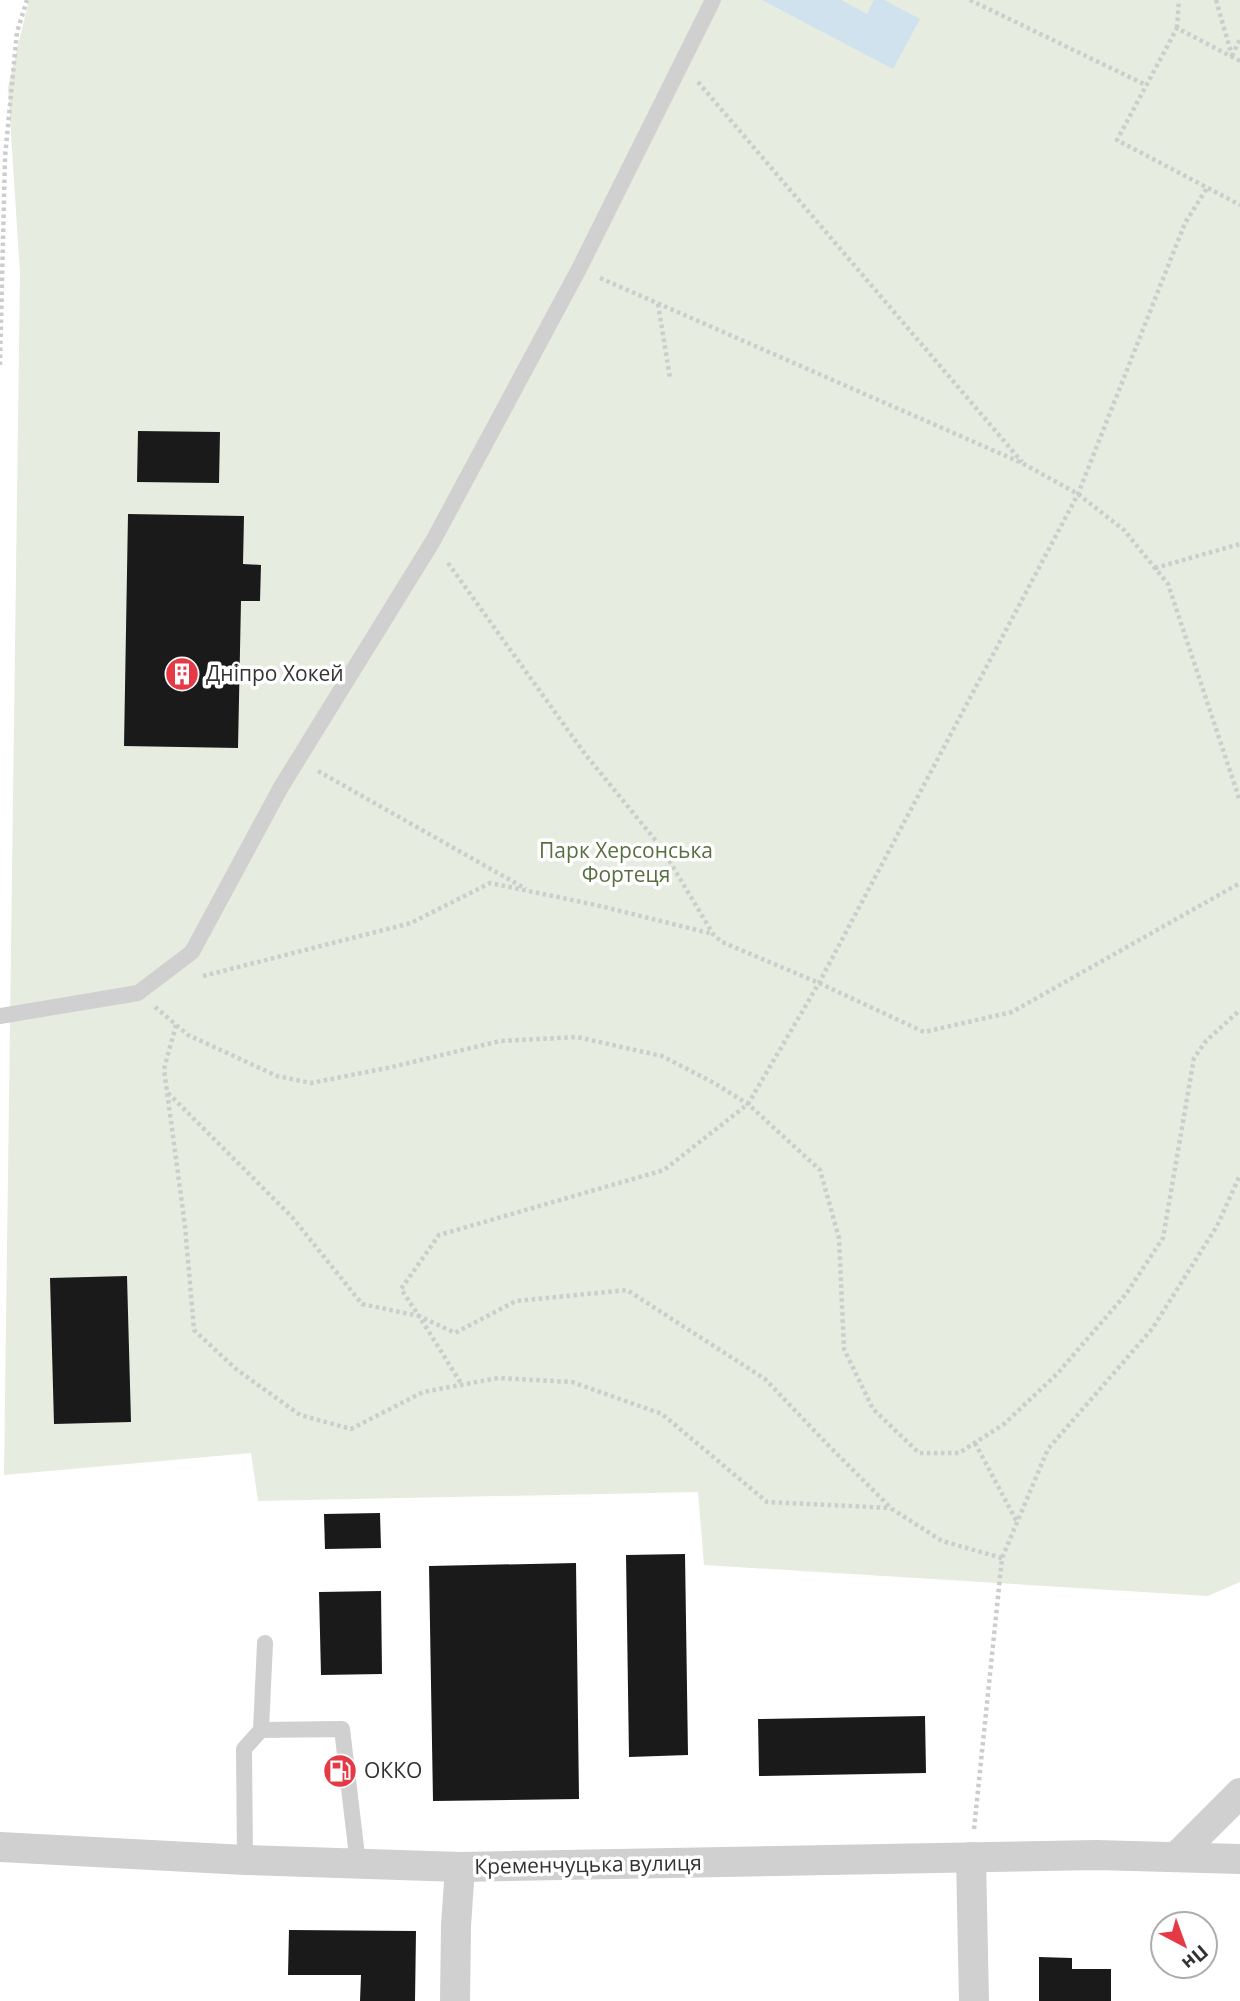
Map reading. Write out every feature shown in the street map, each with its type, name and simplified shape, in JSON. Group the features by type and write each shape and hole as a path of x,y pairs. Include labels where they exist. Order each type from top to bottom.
{"street":[{"path":"1177,1856 1240,1793"},
{"name":"Кременчуцька вулиця","path":"0,1847 245,1860 460,1867 1096,1855 1240,1859"},
{"path":"971,1857 975,2001"},
{"path":"455,2001 460,1867"}],"lane":[{"path":"0,1016 138,993 192,952 281,787 433,541 579,269 713,0"},
{"path":"245,1860 244,1749 261,1730 265,1643"},
{"path":"261,1730 342,1729 358,1864"}],"path":[{"path":"0,365 5,157 17,33 27,0"},
{"path":"970,0 1146,86"},
{"path":"1179,0 1177,27 1117,140 1240,205"},
{"path":"1216,0 1232,57"},
{"path":"1177,27 1240,61"},
{"path":"1232,57 1240,39"},
{"path":"682,63 1022,463"},
{"path":"462,1385 401,1289 439,1235 664,1170 748,1104 819,984 1078,494 1185,223 1207,188"},
{"path":"579,269 1022,463 1078,494 1124,530 1168,584 1240,801"},
{"path":"657,303 670,378"},
{"path":"433,541 585,754 661,847 713,934 722,942 924,1032 1012,1012 1240,883"},
{"path":"1155,568 1240,544"},
{"path":"298,759 530,891"},
{"path":"191,979 411,923 490,883 713,934"},
{"path":"138,993 188,1035 277,1076 311,1083 500,1041 577,1037 662,1056 714,1083 748,1104 820,1170 839,1238 844,1349 873,1409 919,1452 959,1453 1004,1424 1057,1374 1126,1294 1163,1238 1194,1058 1206,1041 1240,1010"},
{"path":"176,1025 164,1069 185,1226 194,1330 236,1369 300,1415 351,1429 423,1392 498,1378 572,1382 662,1413 767,1502 892,1508"},
{"path":"167,1092 292,1217 362,1304 419,1316 455,1333 516,1301 627,1290 765,1379 892,1508 942,1541 1002,1559"},
{"path":"971,1857 1002,1559 1048,1449 1152,1329 1217,1226 1240,1175"},
{"path":"975,1443 1017,1523"}],"green space":[{"name":"Парк Херсонська Фортеця","path":"29,0 1240,0 1240,1582 1208,1596 704,1565 698,1492 258,1501 251,1453 4,1475 20,273 8,87"}],"water":[{"path":"762,0 841,0 867,14 874,0 884,0 920,19 893,69"}],"building":[{"path":"138,431 220,432 219,483 137,482"},
{"name":"Дніпро Хокей","path":"128,514 244,516 243,564 261,565 260,601 241,601 238,748 124,746"},
{"path":"127,1276 131,1422 54,1424 50,1278"},
{"path":"380,1513 381,1548 325,1549 324,1514"},
{"path":"685,1554 688,1755 629,1757 626,1555"},
{"path":"576,1563 579,1799 433,1801 429,1566"},
{"path":"381,1591 382,1674 321,1675 319,1592"},
{"path":"925,1716 926,1773 759,1776 758,1719"},
{"path":"289,1930 416,1931 415,2001 360,2001 361,1975 288,1975"},
{"path":"1039,1957 1072,1958 1072,1969 1111,1969 1111,2001 1039,2001"}],"place":[{"name":"Дніпро Хокей","path":"182,674"},
{"name":"ОККО","path":"340,1771"}]}
